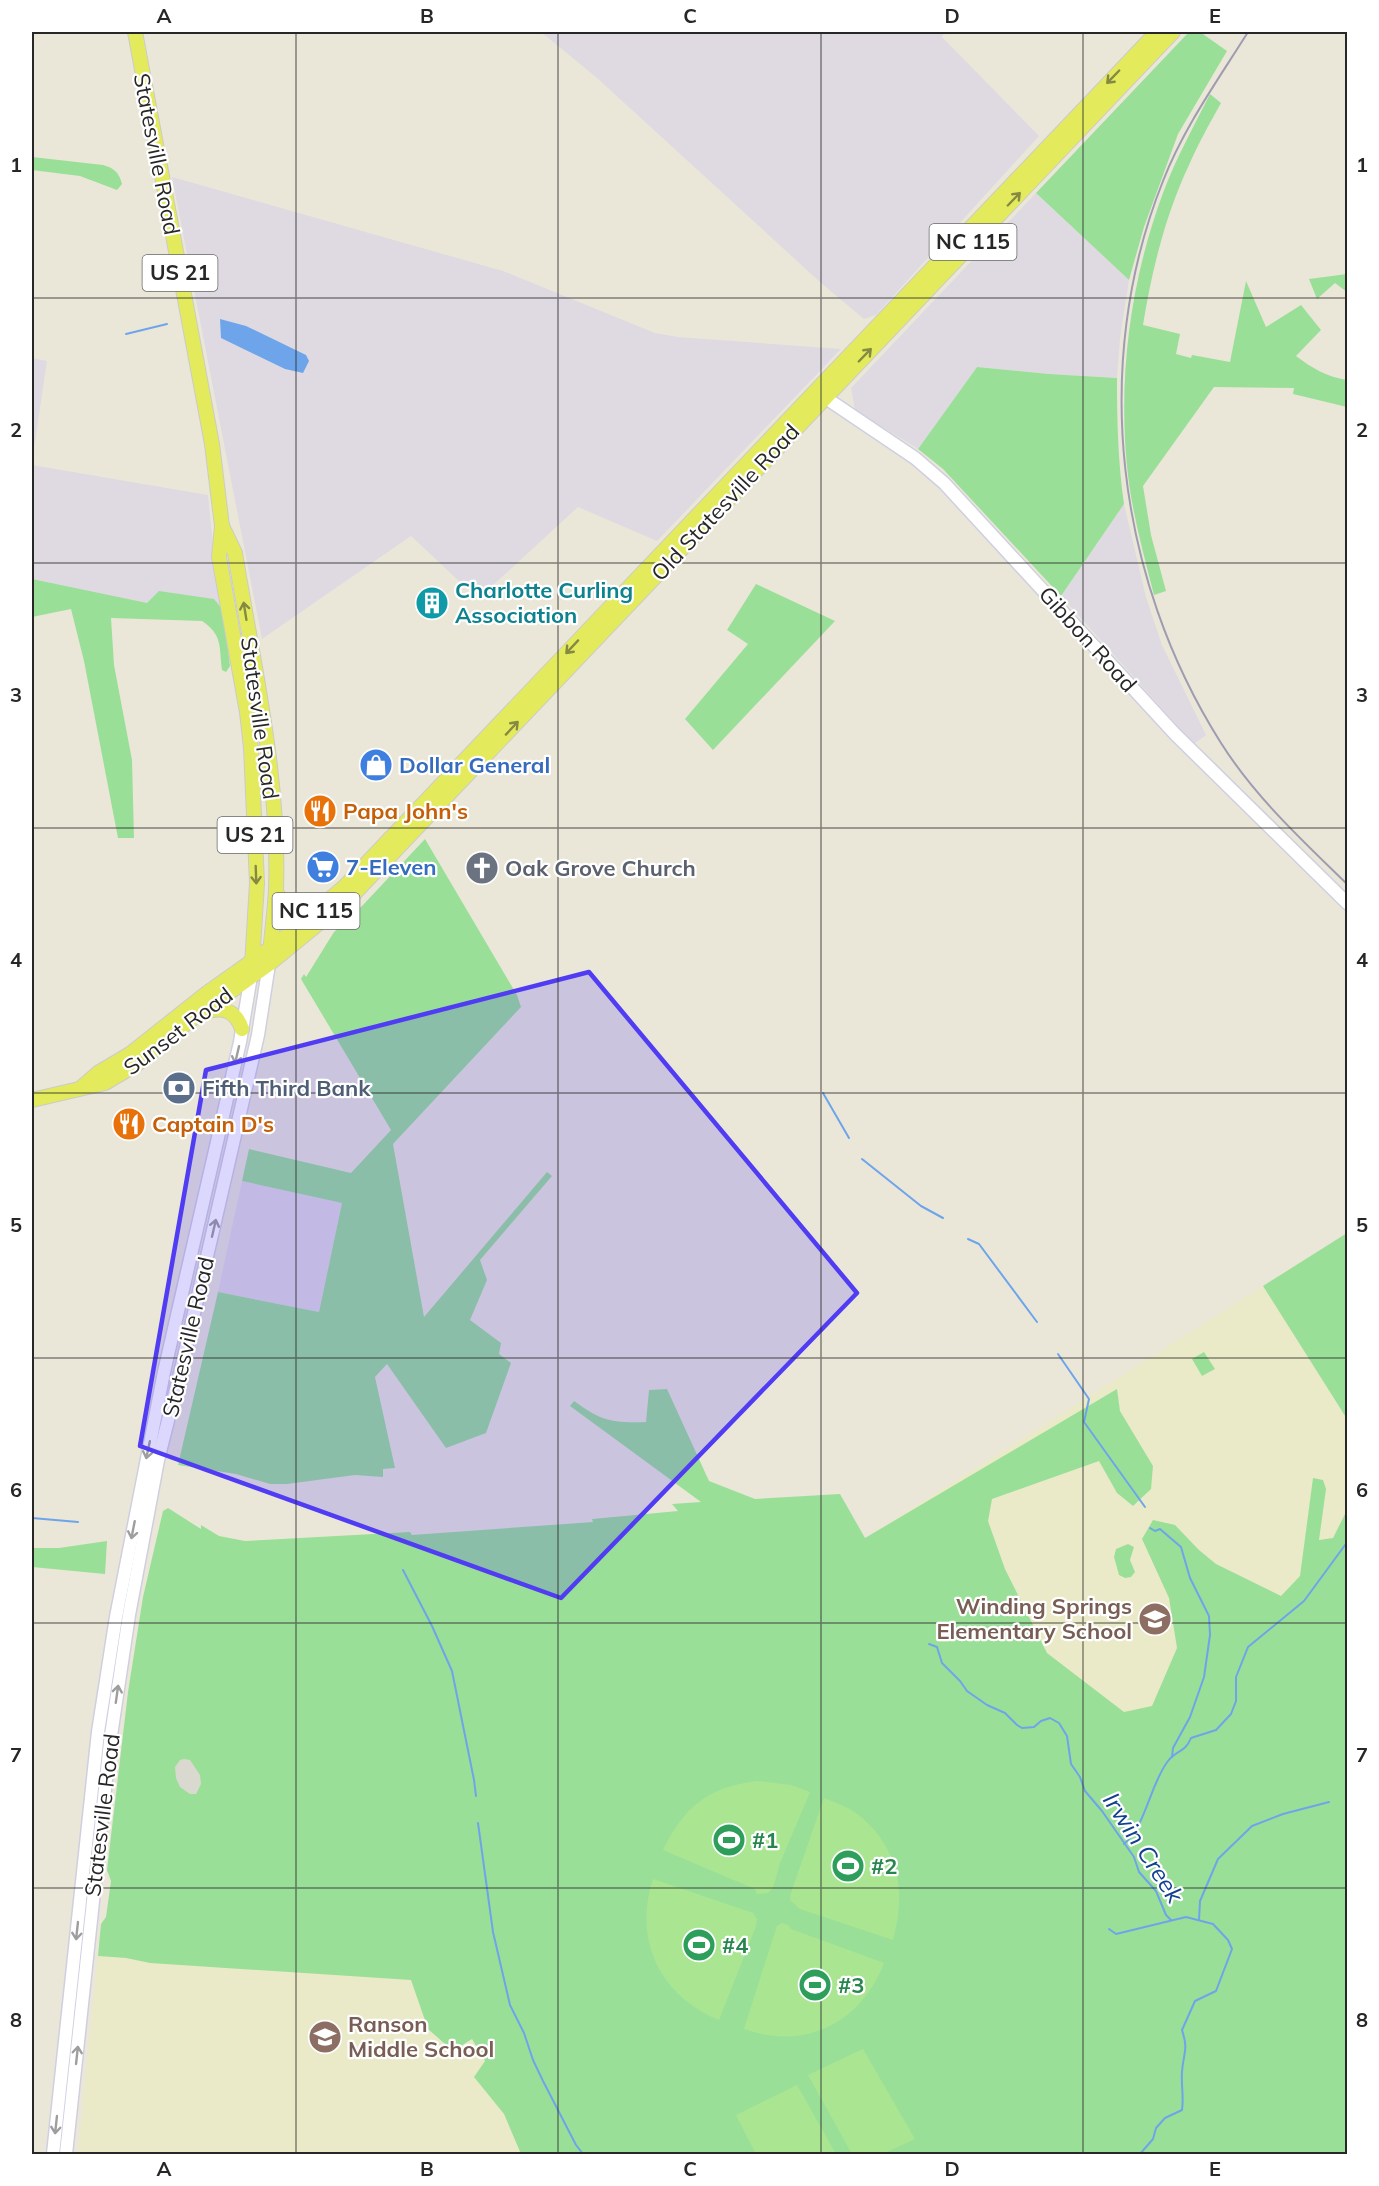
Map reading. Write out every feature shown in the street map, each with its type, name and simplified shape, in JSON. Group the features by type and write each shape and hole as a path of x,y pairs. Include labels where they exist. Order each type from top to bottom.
{"main road":[{"name":"Statesville Road","path":"66,2154 109,1753 129,1615 158,1460 185,1354 258,1035 269,964 276,890 271,786 219,558 222,526 205,405 135,32"},
{"name":"Old Statesville Road","path":"269,964 352,896 1157,32"},
{"name":"Old Statesville Road","path":"253,958 270,948 352,879 819,394 1173,32"},
{"name":"Gibbon Road","path":"819,394 850,417 915,458 944,483 1175,734 1347,904"},
{"name":"Statesville Road","path":"53,2154 98,1732 116,1617 164,1372 242,1029 251,976 256,883 251,748 254,711"},
{"path":"276,890 284,913 289,916 301,918 314,912"},
{"name":"Sunset Road","path":"81,1087 147,1041 253,958"},
{"name":"Sunset Road","path":"32,1100 105,1083 137,1064 197,1015 269,964"},
{"path":"197,1015 212,1010 227,1010 237,1017 242,1029"}],"highlighted area":[{"path":"589,972 857,1293 561,1598 140,1446 206,1070"}],"shaded area":[{"path":"541,32 945,32 942,37 1039,136 876,315 864,319 821,283 597,78"},
{"path":"172,177 503,271 655,333 678,337 841,349 657,541 578,507 478,599 411,536 262,639"},
{"path":"1036,193 1129,280 1117,378 977,367 918,449 855,410 851,388"},
{"path":"32,358 47,361 32,462"},
{"path":"32,465 208,495 221,621 32,584"},
{"path":"1124,504 1146,597 1162,645 1206,735 1194,744 1061,596"},
{"path":"242,1181 342,1203 319,1312 218,1292"},
{"name":"Winding Springs Elementary School","path":"1263,1286 1347,1419 1347,1700 1217,1830 865,1538"},
{"path":"180,1760 190,1760 200,1775 201,1784 196,1794 190,1794 180,1787 176,1778 175,1767"},
{"name":"Ranson Middle School","path":"98,1956 567,1975 550,2154 78,2154"}],"green space":[{"path":"1189,32 1200,32 1227,51 1178,134 1144,227 1129,280 1036,193"},
{"path":"1210,94 1221,103 1196,149 1173,204 1155,264 1143,325 1180,334 1176,354 1230,362 1246,281 1266,327 1301,305 1321,330 1296,356 1320,371 1347,380 1347,407 1293,394 1294,388 1214,387 1143,486 1151,535 1166,591 1154,595 1134,514 1127,466 1124,397 1126,362 1135,293 1152,226 1179,155"},
{"path":"32,157 103,165 116,171 122,184 117,190 80,176 32,170"},
{"path":"1347,274 1347,292 1335,283 1317,299 1309,279"},
{"path":"977,367 1117,378 1118,441 1124,504 1061,596 943,469 918,449"},
{"path":"32,579 147,603 159,591 214,599 223,610 230,666 226,672 222,670 217,637 214,631 202,621 111,618 114,665 132,760 134,838 118,838 84,661 71,609 32,617"},
{"path":"756,584 835,621 713,750 685,719 748,644 727,630"},
{"path":"425,839 517,995 521,1007 393,1144 424,1317 547,1172 552,1176 480,1260 487,1280 470,1320 501,1343 499,1354 511,1363 486,1433 446,1448 387,1364 375,1377 395,1468 383,1469 383,1477 355,1475 270,1484 236,1474 178,1465 218,1292 319,1312 342,1203 242,1181 249,1149 351,1173 391,1130 301,979 304,974 306,977 334,932 362,906"},
{"path":"1347,1233 1347,1419 1263,1286"},
{"path":"1204,1352 1215,1369 1202,1376 1192,1359"},
{"path":"667,1389 709,1481 755,1499 840,1494 865,1538 1117,1389 1120,1411 1153,1466 1151,1489 1133,1506 1117,1493 1099,1461 992,1499 988,1521 1005,1569 1047,1653 1124,1712 1152,1706 1177,1648 1169,1598 1142,1539 1153,1520 1175,1525 1216,1564 1281,1596 1300,1576 1313,1478 1323,1480 1326,1489 1319,1540 1333,1538 1347,1510 1347,2154 521,2154 504,2114 474,2077 485,2061 472,2039 453,2051 428,2029 411,1980 150,1963 98,1956 101,1924 106,1917 111,1881 107,1870 128,1692 143,1597 163,1511 168,1508 201,1529 201,1525 219,1536 245,1541 410,1532 412,1535 593,1522 592,1519 678,1511 672,1504 701,1502 570,1406 574,1401 600,1417 624,1422 646,1422 649,1390"},
{"path":"107,1541 105,1574 32,1567 32,1548 59,1548"},
{"path":"1128,1544 1134,1547 1130,1560 1135,1572 1131,1577 1125,1578 1119,1575 1114,1557 1116,1549"},
{"name":"#1","path":"757,1781 791,1785 810,1792 780,1863 773,1888 768,1893 757,1894 755,1889 663,1850 680,1822 700,1802 725,1788"},
{"name":"#2","path":"824,1798 848,1808 861,1817 874,1830 892,1858 899,1890 897,1923 893,1940 800,1909 790,1900"},
{"name":"#4","path":"653,1879 753,1913 757,1919 719,2020 698,2010 681,1996 667,1981 656,1963 647,1923 648,1902"},
{"name":"#3","path":"782,1923 791,1929 884,1963 874,1984 861,2002 846,2016 828,2027 809,2034 767,2035 744,2029 777,1926"},
{"path":"863,2049 915,2139 882,2154 852,2154 808,2075"},
{"path":"797,2085 836,2154 756,2154 736,2115"}],"water":[{"path":"220,319 246,326 306,355 309,361 303,373 285,369 221,338"}],"waterway":[{"path":"126,334 167,324"},
{"path":"823,1093 849,1138"},
{"path":"862,1159 921,1206 943,1218"},
{"path":"968,1239 979,1244 1037,1322"},
{"path":"1058,1354 1089,1399 1084,1422 1145,1507"},
{"path":"32,1518 78,1522"},
{"path":"1150,1528 1155,1531 1160,1529 1181,1547 1190,1578 1209,1616 1210,1635 1204,1677 1190,1717 1173,1748 1172,1757"},
{"path":"1124,1844 1138,1827 1168,1761 1183,1749 1191,1738 1216,1730 1231,1714 1236,1701 1236,1677 1248,1647 1304,1601 1348,1541"},
{"path":"403,1570 452,1671 476,1796"},
{"name":"Irwin Creek","path":"929,1644 937,1647 942,1663 967,1691 987,1705 1005,1713 1017,1725 1022,1728 1034,1727 1050,1718 1059,1723 1067,1736 1071,1764 1080,1777 1085,1791 1134,1857 1139,1872 1156,1891 1166,1915 1171,1920"},
{"path":"1199,1920 1200,1901 1218,1859 1252,1826 1283,1814 1329,1802"},
{"path":"478,1823 493,1932 510,2005 543,2081 576,2145 583,2154"},
{"name":"Irwin Creek","path":"1109,1929 1116,1934 1186,1917 1213,1924 1228,1940 1232,1949 1216,1991 1195,2001 1182,2030 1185,2048 1182,2072 1182,2110 1165,2118 1156,2128 1153,2139 1140,2154"}],"railway":[{"path":"1248,32 1202,104 1171,161 1140,251 1126,323 1122,395 1125,468 1137,540 1157,611 1185,679 1221,743 1249,782 1280,817 1348,885"}],"place":[{"name":"Charlotte Curling Association","path":"432,603"},
{"name":"Dollar General","path":"376,765"},
{"name":"Papa John's","path":"320,811"},
{"name":"7-Eleven","path":"323,867"},
{"name":"Oak Grove Church","path":"482,868"},
{"name":"Fifth Third Bank","path":"179,1088"},
{"name":"Captain D's","path":"129,1124"},
{"name":"Winding Springs Elementary School","path":"1155,1619"},
{"name":"#1","path":"729,1840"},
{"name":"#2","path":"848,1866"},
{"name":"#4","path":"699,1945"},
{"name":"#3","path":"815,1985"},
{"name":"Ranson Middle School","path":"325,2037"}]}
